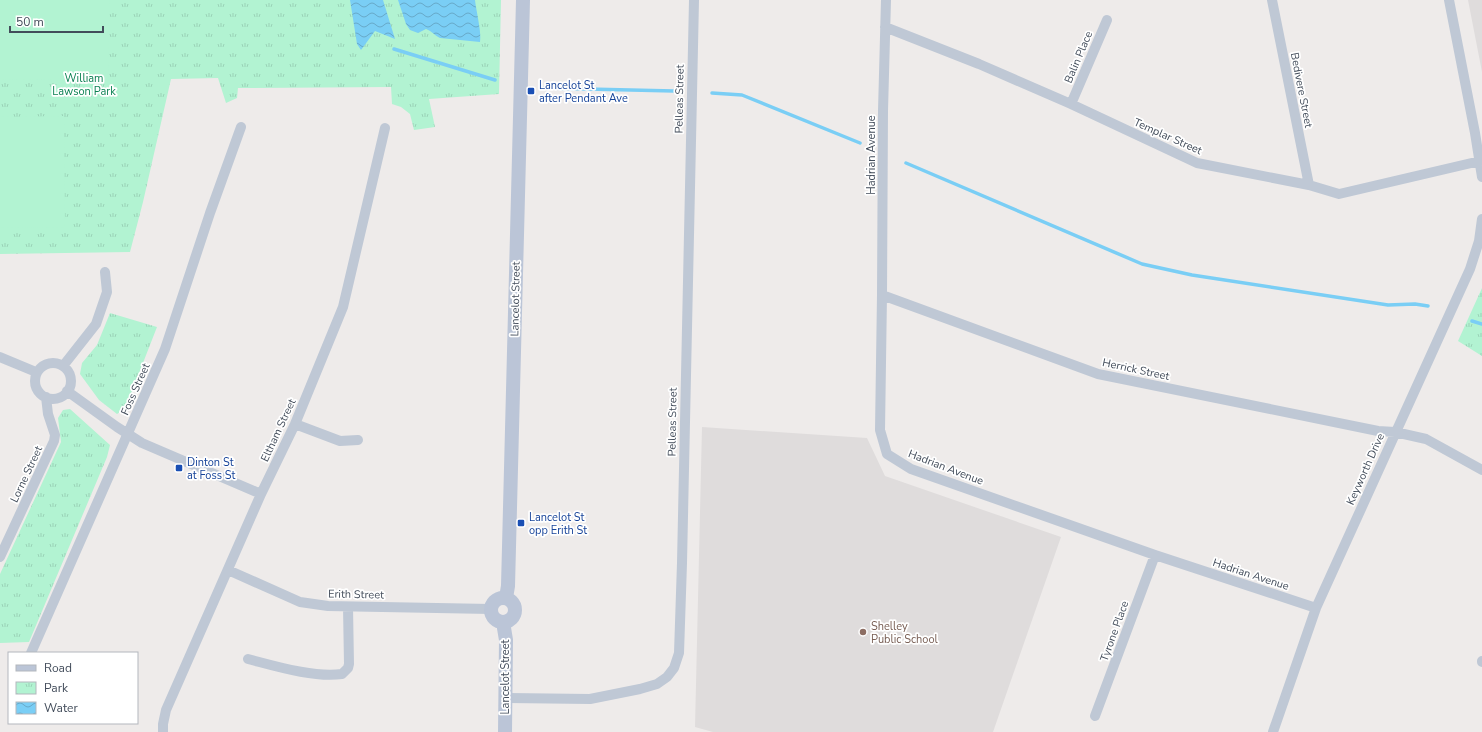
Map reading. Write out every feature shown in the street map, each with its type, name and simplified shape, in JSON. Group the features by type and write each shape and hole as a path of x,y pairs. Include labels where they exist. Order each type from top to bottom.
{"street":[{"name":"Lancelot Street","path":"506,598 508,586 523,0"},
{"name":"Pelleas Street","path":"506,698 590,699 640,689 658,684 667,677 678,660 682,555 694,0"},
{"name":"Hadrian Avenue","path":"886,0 883,111 880,430 887,454 911,469 1155,555 1316,608"},
{"name":"Bedivere Street","path":"1272,0 1309,185"},
{"path":"1449,0 1482,177"},
{"name":"Balin Place","path":"1071,104 1107,20"},
{"name":"Templar Street","path":"885,27 979,64 1071,104 1197,163 1309,185 1339,194 1480,161"},
{"name":"Foss Street","path":"31,652 166,349 210,213 241,127"},
{"name":"Eltham Street","path":"163,732 166,710 261,494 295,424 343,307 385,128"},
{"name":"Keyworth Drive","path":"1273,732 1316,608 1394,432 1470,269 1479,241 1482,219"},
{"path":"64,366 96,324 107,292 105,272"},
{"name":"Herrick Street","path":"882,295 1098,374 1378,431 1394,432 1426,439 1482,470"},
{"path":"0,357 36,372"},
{"path":"48,363 64,366 71,381 67,391 58,398 46,397 41,394 35,384 36,372 48,363"},
{"path":"67,391 142,443 261,494"},
{"name":"Lorne Street","path":"0,557 54,441 55,435 48,414 46,397"},
{"path":"295,424 340,441 358,440"},
{"name":"Tyrone Place","path":"1095,716 1155,555"},
{"name":"Erith Street","path":"228,570 300,602 319,605 348,607 491,609"},
{"path":"502,597 514,604 515,613 510,620 503,622 492,617 491,609 494,601 502,597"},
{"path":"248,659 293,670 338,674 345,672 349,664 348,607"},
{"name":"Lancelot Street","path":"503,622 506,640 505,732"}],"shaded area":[{"path":"1468,0 1482,0 1482,72"},
{"name":"Shelley Public School","path":"702,427 867,438 885,476 1061,537 993,732 713,732 695,727"}],"green space":[{"name":"William Lawson Park","path":"0,0 501,0 499,94 429,99 435,127 414,130 410,114 401,107 392,104 391,87 238,88 237,98 226,103 218,78 171,79 130,252 0,254"},
{"path":"0,0 110,0 108,81 0,79"},
{"path":"64,116 65,227 0,228 0,117"},
{"path":"1482,288 1482,356 1458,341"},
{"path":"110,313 157,327 125,409 117,414 99,400 80,374 82,363 97,345"},
{"path":"70,409 110,445 107,457 29,642 0,643 0,574 61,442 58,418 63,410"}],"water":[{"path":"350,0 383,0 395,39 375,31 361,50 357,44"},
{"path":"398,0 475,0 480,27 480,42 440,38 426,29 418,33 410,30 406,24"}],"waterway":[{"path":"394,49 495,80"},
{"path":"544,88 674,91"},
{"path":"712,93 742,95 860,143"},
{"path":"906,163 1142,264 1192,275 1388,305 1415,304 1428,306"},
{"path":"1472,321 1482,324"}],"place":[{"name":"Lancelot St after Pendant Ave","path":"531,91"},
{"name":"Dinton St at Foss St","path":"179,468"},
{"name":"Lancelot St opp Erith St","path":"521,523"},
{"name":"Shelley Public School","path":"863,632"}]}
